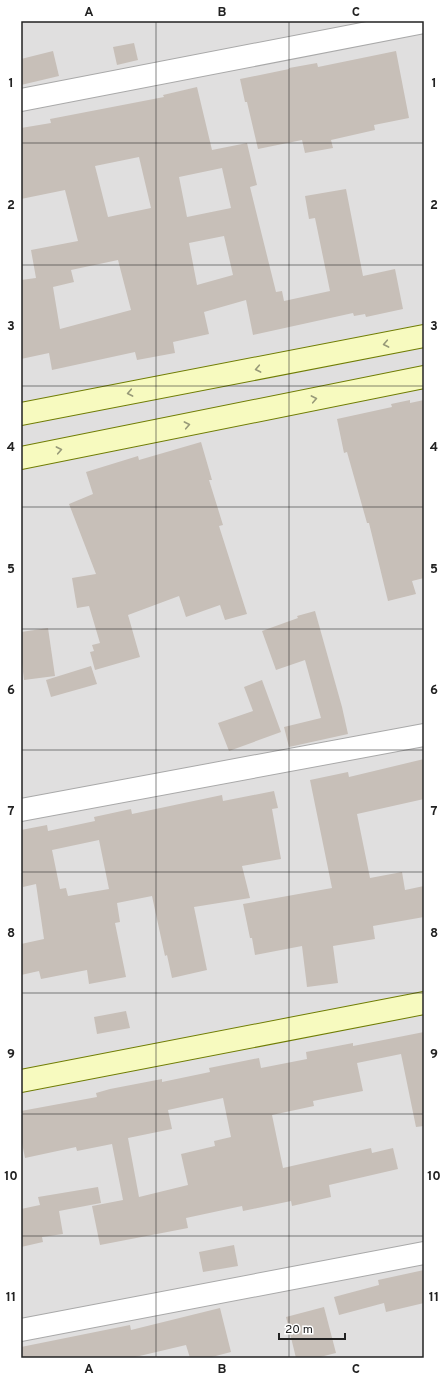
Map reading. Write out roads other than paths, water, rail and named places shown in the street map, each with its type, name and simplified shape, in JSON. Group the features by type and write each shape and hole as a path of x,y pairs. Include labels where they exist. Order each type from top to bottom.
{"street":[{"path":"21,100 424,22"},
{"path":"21,414 424,336"},
{"path":"21,458 424,376"},
{"path":"21,810 424,735"},
{"path":"21,1081 424,1003"},
{"path":"21,1330 424,1253"}]}
